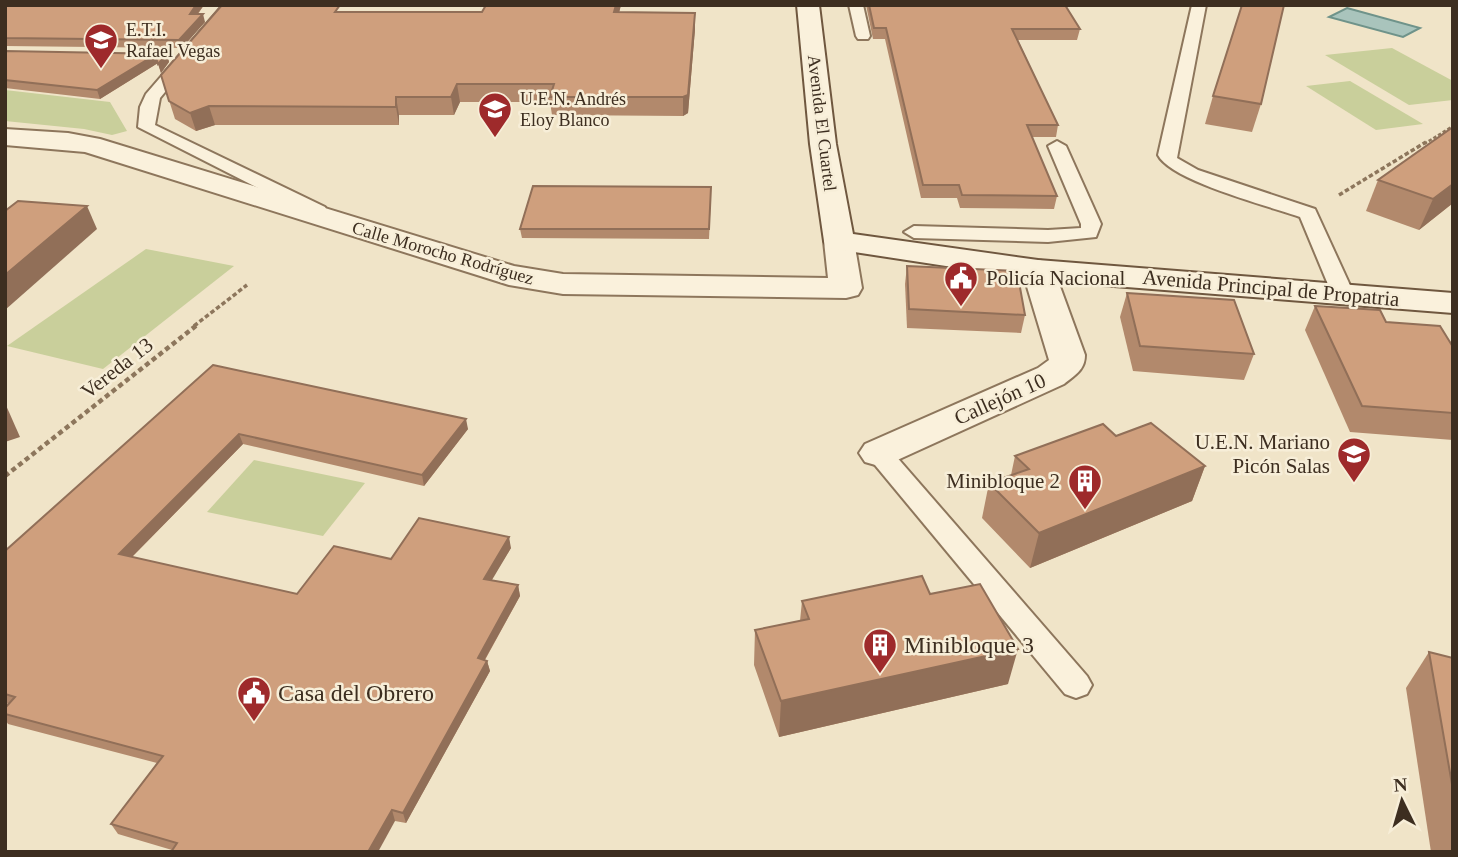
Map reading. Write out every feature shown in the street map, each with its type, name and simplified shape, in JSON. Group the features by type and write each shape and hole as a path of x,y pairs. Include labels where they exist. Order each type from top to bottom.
{"street":[{"name":"Avenida El Cuartel","path":"808,5 823,144 838,241"},
{"name":"Calle Morocho Rodríguez","path":"5,137 90,145 509,275 563,284 675,288 846,288 838,241"},
{"name":"Avenida Principal de Propatria","path":"838,241 1048,259 1343,294 1453,303"},
{"name":"Callejón 10","path":"879,453 1051,376 1067,364 1048,259"}],"lane":[{"path":"230,5 180,56 152,97 146,127 354,228"},
{"path":"856,5 863,36"},
{"path":"1199,5 1167,155 1170,162 1192,174 1308,213 1343,294"},
{"path":"914,232 1048,259 1081,234 1092,230 1057,146"},
{"path":"879,453 1076,685"}],"path":[{"path":"1308,213 1453,126"},
{"name":"Vereda 13","path":"5,476 247,285"}],"green space":[{"path":"1392,48 1453,81 1453,100 1409,105 1325,55"},
{"path":"1350,81 1423,124 1376,130 1306,86"},
{"path":"5,90 110,102 127,131 112,135 84,129 5,121"},
{"path":"146,249 234,266 103,369 7,346"},
{"path":"254,460 365,483 323,536 207,512"}],"water":[{"path":"1347,8 1420,28 1403,37 1329,17"}],"building":[{"path":"5,5 196,5 190,14 203,14 179,40 5,38"},
{"path":"222,5 340,5 335,12 482,12 486,5 616,5 614,12 695,13 688,95 550,97 554,84 457,84 451,97 396,97 396,107 209,106 190,113 169,101 161,75"},
{"path":"869,5 1065,5 1080,29 1012,29 1058,125 1027,125 1057,196 962,195 959,185 923,185 886,28 874,28"},
{"path":"1242,5 1284,5 1261,104 1213,96"},
{"path":"5,51 167,54 158,64 155,55 97,90 5,80"},
{"path":"1453,127 1453,184 1433,199 1378,180"},
{"path":"533,186 711,187 709,229 520,229"},
{"path":"18,201 87,206 5,275 5,211"},
{"path":"907,266 1017,271 1025,315 909,309"},
{"path":"1127,293 1234,300 1254,354 1140,346"},
{"path":"1315,306 1380,310 1386,322 1440,326 1453,347 1453,413 1362,406"},
{"path":"213,365 466,419 422,475 239,434 119,554 297,594 334,546 391,559 419,518 509,537 484,579 518,585 478,658 487,661 403,813 392,810 368,852 171,852 177,843 111,824 163,756 5,714 5,708 15,697 5,694 5,551"},
{"path":"1151,423 1205,466 1039,533 989,483 1029,469 1015,456 1103,424 1116,436"},
{"path":"922,576 930,594 980,584 1018,649 781,701 755,630 809,619 802,601"},
{"path":"1429,652 1453,658 1453,790"}],"place":[{"name":"E.T.I. Rafael Vegas","path":"101,70"},
{"name":"U.E.N. Andrés Eloy Blanco","path":"495,139"},
{"name":"Policía Nacional","path":"961,308"},
{"name":"U.E.N. Mariano Picón Salas","path":"1354,484"},
{"name":"Minibloque 2","path":"1085,511"},
{"name":"Minibloque 3","path":"880,675"},
{"name":"Casa del Obrero","path":"254,723"}]}
